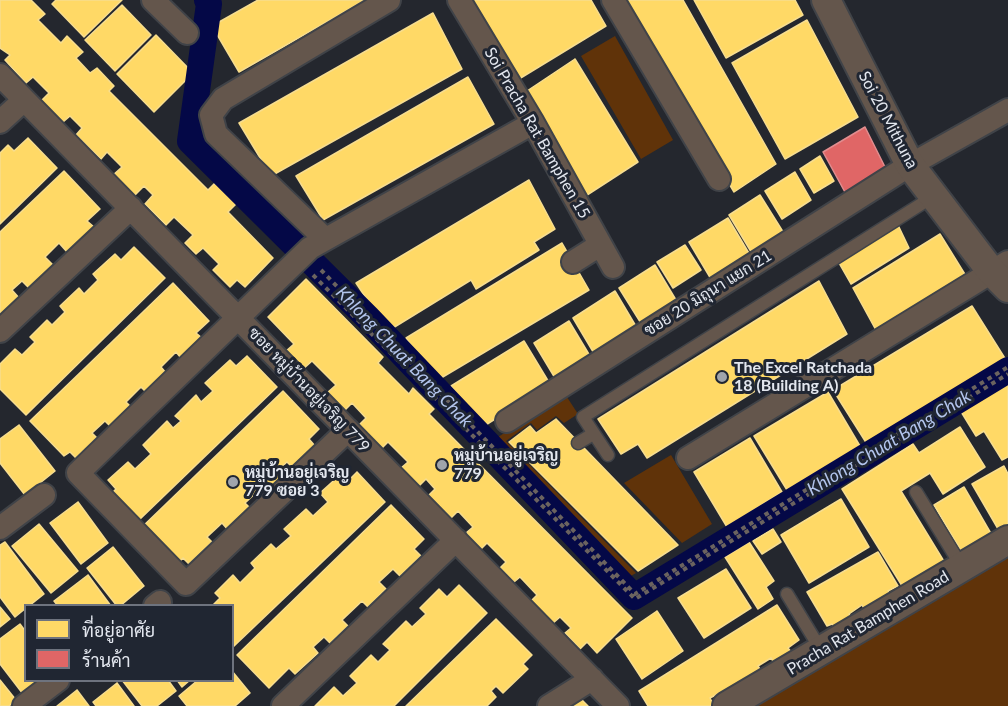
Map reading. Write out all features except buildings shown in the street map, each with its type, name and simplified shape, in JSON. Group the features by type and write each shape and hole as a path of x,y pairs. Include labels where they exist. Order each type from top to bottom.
{"street":[{"path":"153,0 188,33"},
{"path":"309,249 216,134 211,116 223,99 389,0"},
{"name":"Soi Pracha Rat Bamphen 15","path":"459,0 533,123 613,267"},
{"path":"613,0 719,179"},
{"name":"Soi 20 Mithuna","path":"826,0 910,165 1002,274"},
{"name":"ซอย หมู่บ้านอยู่เจริญ 779","path":"0,75 618,706"},
{"path":"0,122 24,100"},
{"name":"ซอย 20 มิถุนา แยก 21","path":"507,421 910,165 1008,110"},
{"path":"348,430 186,584 78,472 309,249 533,123"},
{"path":"0,331 130,208"},
{"path":"573,262 600,245"},
{"path":"688,458 1002,274"},
{"path":"0,528 44,495"},
{"path":"283,706 456,540"},
{"name":"Pracha Rat Bamphen Road","path":"728,706 1008,540"},
{"path":"549,706 592,679"},
{"path":"24,706 57,682"}],"lane":[{"path":"608,455 601,438 583,417 934,195"},
{"path":"578,443 601,438"},
{"path":"916,492 962,567"},
{"path":"788,594 821,650"}],"path":[{"path":"309,249 635,594 1008,367"},
{"path":"309,249 634,599 1008,374"}],"shaded area":[{"path":"615,36 673,140 641,159 581,56"},
{"path":"565,394 578,414 564,423 556,416 537,430 531,423 506,441 636,573 629,577 495,439"},
{"path":"671,455 712,524 682,543 624,483"},
{"path":"1008,554 1008,706 755,706"}],"waterway":[{"name":"Khlong Chuat Bang Chak","path":"207,0 209,4 190,141 368,318 634,597 1008,370"}],"place":[{"name":"The Excel Ratchada 18 (Building A)","path":"722,377"},
{"name":"หมู่บ้านอยู่เจริญ 779","path":"442,465"},
{"name":"หมู่บ้านอยู่เจริญ 779 ซอย 3","path":"233,482"}]}
